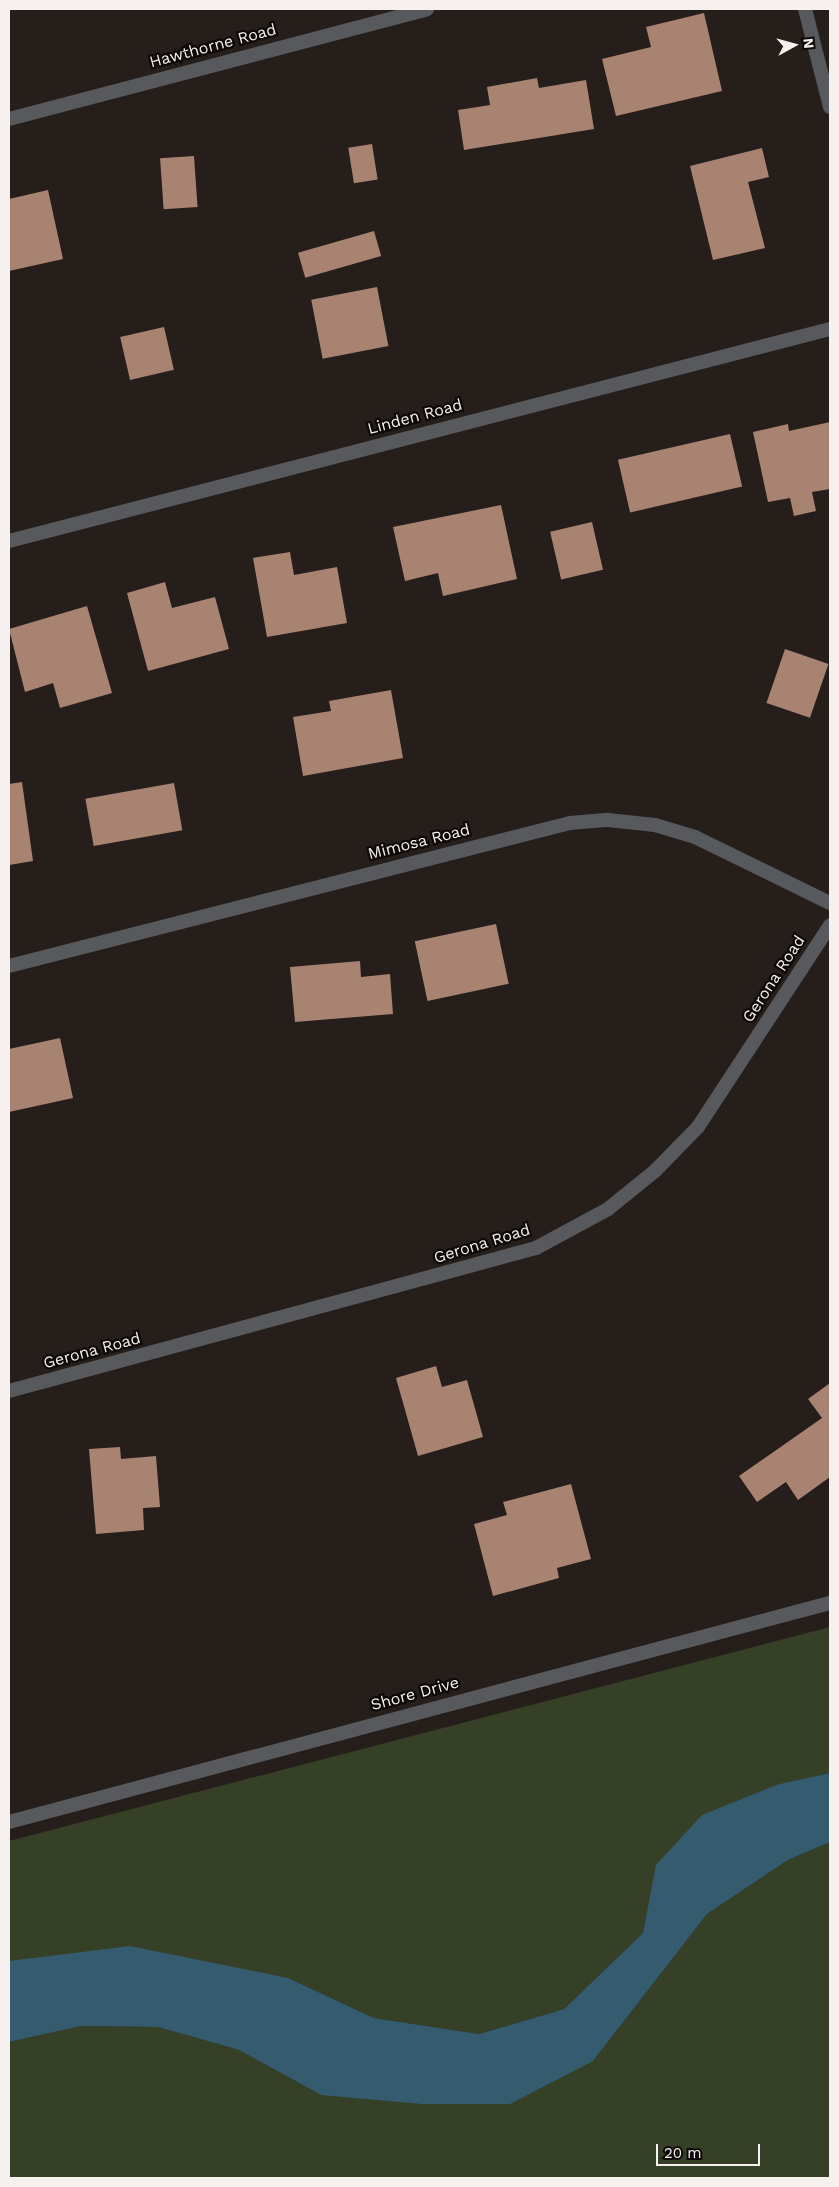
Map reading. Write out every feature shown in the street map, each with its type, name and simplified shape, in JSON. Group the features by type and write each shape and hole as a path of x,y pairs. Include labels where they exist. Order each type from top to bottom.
{"street":[{"name":"Hawthorne Road","path":"9,118 427,9"},
{"path":"804,9 830,107"},
{"name":"Linden Road","path":"9,541 830,329"},
{"name":"Mimosa Road","path":"9,966 570,823 608,820 655,825 695,836 830,903"},
{"name":"Gerona Road","path":"9,1391 536,1248 608,1209 655,1171 698,1127 830,925"},
{"name":"Shore Drive","path":"9,1822 830,1603"}],"green space":[{"path":"830,1627 830,1773 779,1784 657,1865 643,1933 564,2009 479,2034 374,2018 288,1978 9,1961 9,1841"},
{"path":"830,1842 830,2178 9,2178 9,2042 81,2026 158,2027 239,2050 321,2095 593,2061 707,1914 788,1860"}],"water":[{"path":"830,1773 830,1842 788,1860 707,1914 593,2061 510,2104 422,2104 321,2095 239,2050 158,2027 81,2026 9,2042 9,1961 130,1946 288,1978 374,2018 479,2034 564,2009 643,1933 656,1865 702,1815 779,1784"}],"building":[{"path":"704,13 722,91 616,116 602,59 651,47 646,27"},
{"path":"537,78 539,88 586,80 594,129 464,150 458,110 490,105 487,87"},
{"path":"372,144 378,180 354,183 348,148"},
{"path":"762,148 769,177 748,182 765,248 713,260 690,166"},
{"path":"194,156 198,207 164,209 160,158"},
{"path":"48,190 63,259 9,271 9,199"},
{"path":"374,231 381,256 305,278 298,253"},
{"path":"377,287 388,346 323,359 311,300"},
{"path":"164,327 174,370 130,380 120,337"},
{"path":"830,422 830,489 812,492 816,511 794,516 790,498 768,502 753,432 788,424 789,431"},
{"path":"730,434 742,487 630,512 618,460"},
{"path":"501,505 517,579 443,596 438,573 405,581 393,527"},
{"path":"592,522 603,570 561,579 550,532"},
{"path":"290,552 294,575 337,567 347,623 267,637 253,558"},
{"path":"165,582 172,608 215,597 229,649 148,671 127,593"},
{"path":"87,606 112,693 60,708 53,683 25,692 9,629"},
{"path":"785,649 828,664 810,718 766,703"},
{"path":"391,690 403,758 303,776 293,717 331,711 329,701"},
{"path":"22,782 33,861 9,865 9,784"},
{"path":"174,783 182,830 94,846 85,799"},
{"path":"496,924 509,984 427,1001 415,941"},
{"path":"360,961 361,977 390,974 393,1014 295,1022 290,967"},
{"path":"60,1038 73,1098 9,1112 9,1049"},
{"path":"436,1366 442,1387 467,1380 483,1437 418,1456 396,1378"},
{"path":"830,1383 830,1477 798,1500 786,1482 757,1502 739,1476 822,1418 808,1399"},
{"path":"120,1447 121,1459 156,1456 160,1507 143,1508 144,1530 96,1534 89,1449"},
{"path":"571,1484 591,1559 557,1568 559,1578 493,1596 474,1524 507,1515 503,1502"}]}
